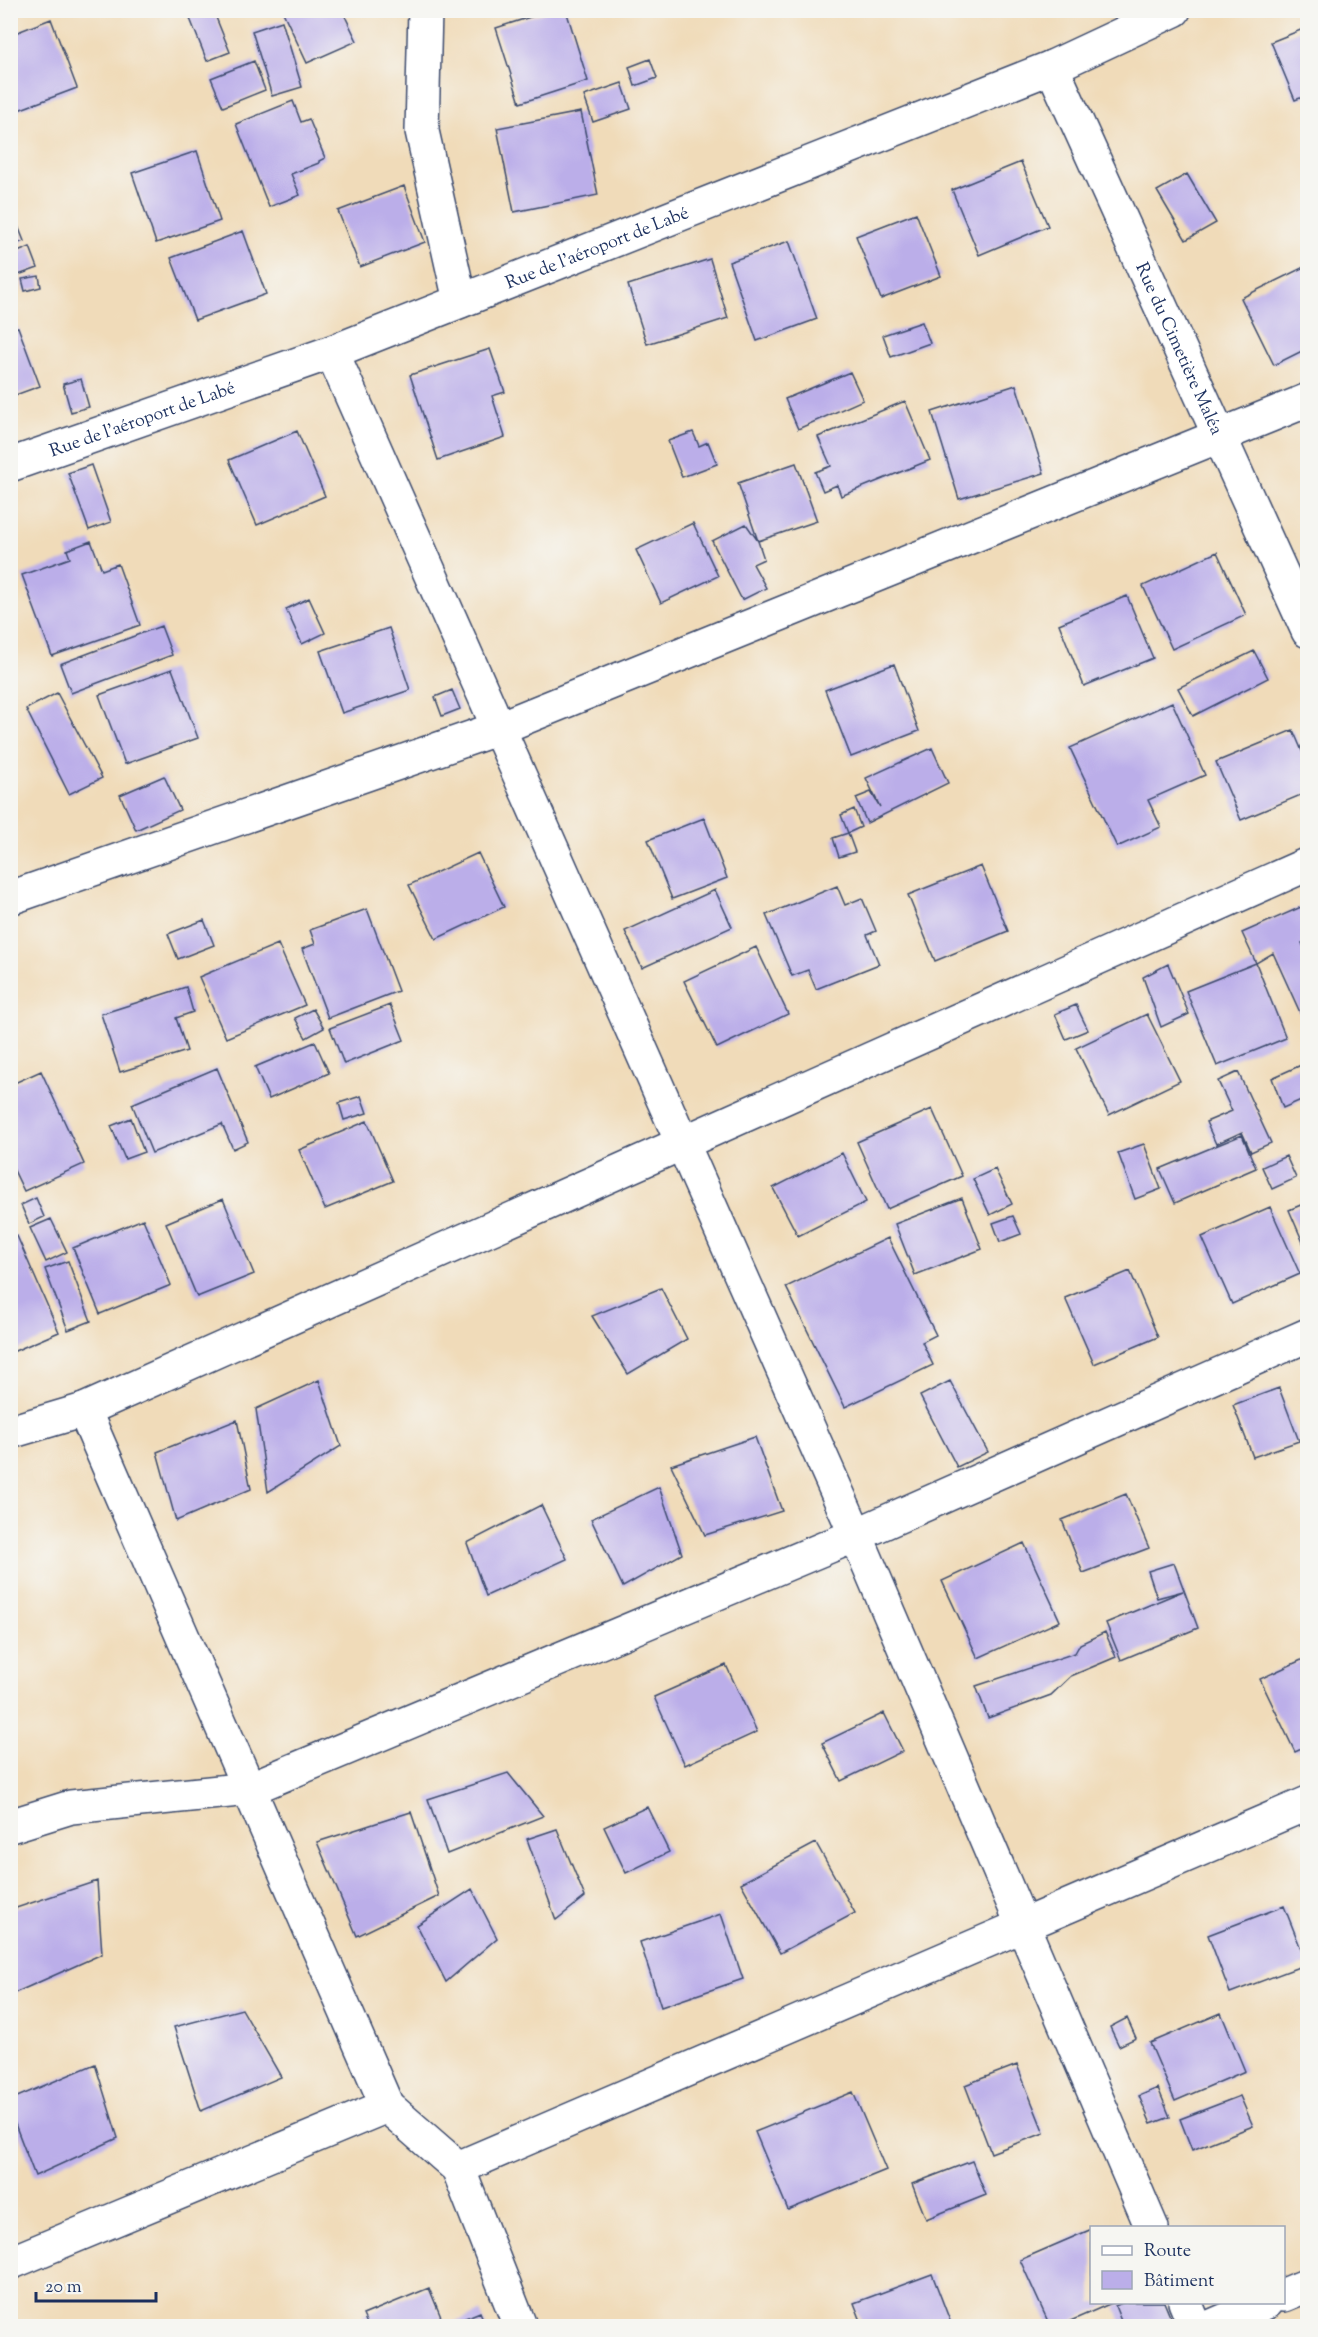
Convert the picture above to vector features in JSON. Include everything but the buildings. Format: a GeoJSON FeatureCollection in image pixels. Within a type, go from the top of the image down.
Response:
{"type":"FeatureCollection","features":[{"type":"Feature","properties":{"kind":"street"},"geometry":{"type":"LineString","coordinates":[[425,10],[422,131],[460,301]]}},
{"type":"Feature","properties":{"kind":"street","name":"Rue de l'aéroport de Labé"},"geometry":{"type":"LineString","coordinates":[[10,465],[332,352],[1052,67],[1174,10]]}},
{"type":"Feature","properties":{"kind":"street","name":"Rue du Cimetière Maléa"},"geometry":{"type":"LineString","coordinates":[[1052,67],[1308,631]]}},
{"type":"Feature","properties":{"kind":"street"},"geometry":{"type":"LineString","coordinates":[[332,352],[856,1534],[1151,2226]]}},
{"type":"Feature","properties":{"kind":"street"},"geometry":{"type":"LineString","coordinates":[[10,898],[499,728],[1308,399]]}},
{"type":"Feature","properties":{"kind":"street"},"geometry":{"type":"LineString","coordinates":[[10,1432],[84,1410],[1308,864]]}},
{"type":"Feature","properties":{"kind":"street"},"geometry":{"type":"LineString","coordinates":[[10,1826],[70,1808],[249,1789],[856,1534],[1308,1335]]}},
{"type":"Feature","properties":{"kind":"street"},"geometry":{"type":"LineString","coordinates":[[84,1410],[387,2106],[458,2168],[520,2326]]}},
{"type":"Feature","properties":{"kind":"street"},"geometry":{"type":"LineString","coordinates":[[458,2168],[1308,1803]]}},
{"type":"Feature","properties":{"kind":"street"},"geometry":{"type":"LineString","coordinates":[[10,2263],[387,2106]]}},
{"type":"Feature","properties":{"kind":"street"},"geometry":{"type":"LineString","coordinates":[[1285,2295],[1308,2285]]}},
{"type":"Feature","properties":{"kind":"street"},"geometry":{"type":"LineString","coordinates":[[1186,2304],[1195,2326]]}},
{"type":"Feature","properties":{"kind":"street"},"geometry":{"type":"LineString","coordinates":[[1212,2326],[1262,2304]]}}]}
